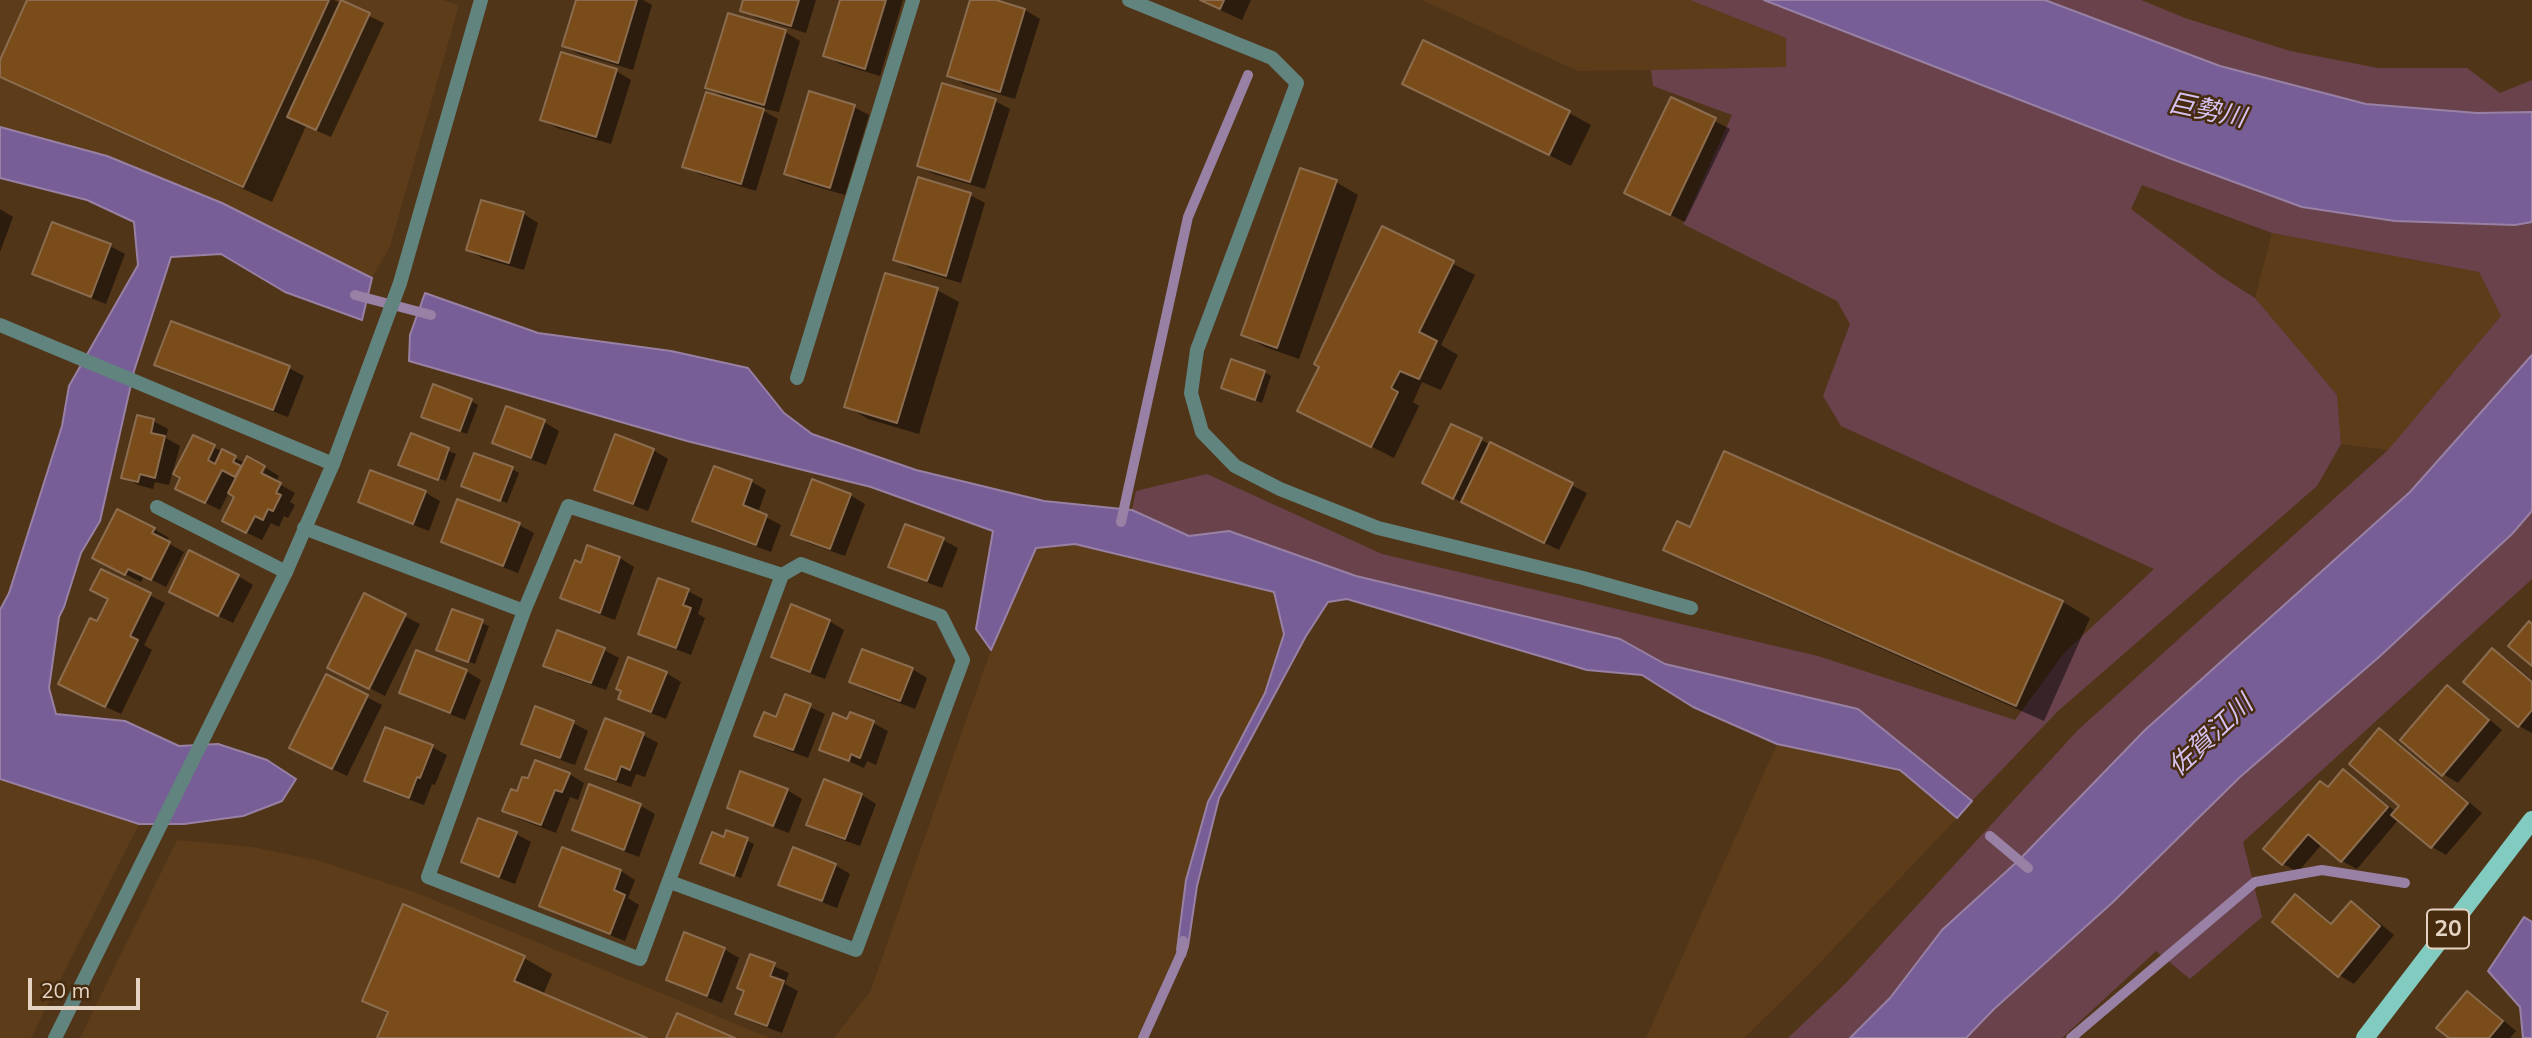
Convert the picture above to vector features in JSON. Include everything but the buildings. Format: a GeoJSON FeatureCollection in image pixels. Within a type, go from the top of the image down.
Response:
{"type":"FeatureCollection","features":[{"type":"Feature","properties":{"kind":"main road","name":"20"},"geometry":{"type":"LineString","coordinates":[[2365,1038],[2530,826]]}},
{"type":"Feature","properties":{"kind":"street"},"geometry":{"type":"LineString","coordinates":[[55,1038],[286,572],[333,464],[400,283],[481,0]]}},
{"type":"Feature","properties":{"kind":"street"},"geometry":{"type":"LineString","coordinates":[[797,378],[913,0]]}},
{"type":"Feature","properties":{"kind":"street"},"geometry":{"type":"LineString","coordinates":[[1129,0],[1272,58],[1297,83],[1196,350],[1191,393],[1202,432],[1235,466],[1280,489],[1378,528],[1583,578],[1691,608]]}},
{"type":"Feature","properties":{"kind":"street"},"geometry":{"type":"LineString","coordinates":[[0,325],[333,464]]}},
{"type":"Feature","properties":{"kind":"street"},"geometry":{"type":"LineString","coordinates":[[670,882],[856,950],[963,660],[942,616],[801,564],[782,575],[640,959],[428,877],[524,611],[568,506],[782,575]]}},
{"type":"Feature","properties":{"kind":"street"},"geometry":{"type":"LineString","coordinates":[[156,507],[286,572]]}},
{"type":"Feature","properties":{"kind":"street"},"geometry":{"type":"LineString","coordinates":[[304,528],[524,611]]}},
{"type":"Feature","properties":{"kind":"shaded area"},"geometry":{"type":"Polygon","coordinates":[[[0,0],[442,0],[459,5],[390,246],[372,278],[222,203],[107,156],[0,127],[0,0]]]}},
{"type":"Feature","properties":{"kind":"shaded area"},"geometry":{"type":"Polygon","coordinates":[[[1422,0],[1690,0],[1786,38],[1786,68],[1578,71],[1422,0]]]}},
{"type":"Feature","properties":{"kind":"shaded area"},"geometry":{"type":"Polygon","coordinates":[[[1690,0],[1764,0],[2302,207],[2395,221],[2515,225],[2532,222],[2532,388],[1942,930],[1890,998],[1850,1038],[1788,1038],[1845,984],[2078,730],[2388,450],[2501,316],[2479,272],[2272,233],[2142,185],[2131,209],[2219,275],[2255,298],[2337,395],[2341,444],[2317,486],[2058,711],[1972,801],[1858,709],[1665,664],[1620,639],[1356,576],[1229,531],[1189,536],[1132,510],[1136,491],[1207,474],[1382,554],[1818,656],[2015,720],[2064,653],[2154,569],[1841,426],[1823,396],[1850,324],[1837,301],[1683,224],[1732,115],[1653,86],[1651,70],[1786,67],[1786,38],[1690,0]]]}},
{"type":"Feature","properties":{"kind":"shaded area"},"geometry":{"type":"Polygon","coordinates":[[[2045,0],[2141,0],[2185,18],[2290,51],[2378,68],[2467,68],[2500,93],[2532,80],[2532,112],[2477,113],[2366,104],[2220,66],[2045,0]]]}},
{"type":"Feature","properties":{"kind":"shaded area"},"geometry":{"type":"Polygon","coordinates":[[[2272,233],[2479,272],[2501,316],[2388,450],[2341,444],[2337,395],[2255,298],[2272,233]]]}},
{"type":"Feature","properties":{"kind":"shaded area"},"geometry":{"type":"Polygon","coordinates":[[[2532,511],[2532,579],[2243,842],[2262,917],[2190,979],[2156,951],[2062,1038],[1966,1038],[1994,1009],[2113,902],[2240,777],[2379,657],[2512,535],[2532,511]]]}},
{"type":"Feature","properties":{"kind":"shaded area"},"geometry":{"type":"Polygon","coordinates":[[[1075,544],[1274,592],[1284,634],[1265,693],[1208,802],[1186,880],[1177,950],[1137,1038],[834,1038],[870,992],[991,650],[1035,548],[1075,544]]]}},
{"type":"Feature","properties":{"kind":"shaded area"},"geometry":{"type":"Polygon","coordinates":[[[1777,744],[1900,770],[1957,818],[1812,971],[1744,1038],[1646,1038],[1777,744]]]}},
{"type":"Feature","properties":{"kind":"shaded area"},"geometry":{"type":"Polygon","coordinates":[[[0,779],[139,824],[31,1038],[0,1038],[0,779]]]}},
{"type":"Feature","properties":{"kind":"shaded area"},"geometry":{"type":"Polygon","coordinates":[[[177,840],[252,847],[320,861],[417,893],[770,1038],[80,1038],[177,840]]]}},
{"type":"Feature","properties":{"kind":"water","name":"巨勢川"},"geometry":{"type":"Polygon","coordinates":[[[1764,0],[2045,0],[2220,66],[2366,104],[2477,113],[2532,112],[2532,222],[2515,225],[2395,221],[2302,207],[1764,0]]]}},
{"type":"Feature","properties":{"kind":"water"},"geometry":{"type":"Polygon","coordinates":[[[0,127],[107,156],[222,203],[372,278],[362,320],[285,292],[221,254],[171,257],[134,371],[100,521],[81,553],[59,617],[49,688],[56,714],[125,721],[179,746],[218,744],[267,760],[296,779],[282,801],[243,816],[184,824],[139,824],[0,779],[0,610],[9,593],[62,426],[69,386],[138,265],[134,222],[87,200],[0,178],[0,127]]]}},
{"type":"Feature","properties":{"kind":"water"},"geometry":{"type":"Polygon","coordinates":[[[425,293],[538,333],[671,351],[748,368],[784,413],[812,434],[916,470],[1044,501],[1132,510],[1189,536],[1229,531],[1356,576],[1620,639],[1665,664],[1858,709],[1972,801],[1957,818],[1900,770],[1777,744],[1693,707],[1642,675],[1587,670],[1347,599],[1328,602],[1306,636],[1219,798],[1197,886],[1185,956],[1177,950],[1186,880],[1208,802],[1265,693],[1284,634],[1274,592],[1075,544],[1036,548],[991,650],[976,629],[993,531],[871,487],[687,441],[409,361],[410,335],[425,293]]]}},
{"type":"Feature","properties":{"kind":"water","name":"佐賀江川"},"geometry":{"type":"Polygon","coordinates":[[[2532,355],[2532,511],[2512,534],[2379,657],[2240,777],[2113,902],[1994,1009],[1966,1038],[1850,1038],[1890,998],[1942,930],[2019,860],[2145,730],[2410,492],[2532,355]]]}},
{"type":"Feature","properties":{"kind":"water"},"geometry":{"type":"Polygon","coordinates":[[[2524,917],[2532,922],[2532,1038],[2523,1038],[2520,1007],[2488,971],[2524,917]]]}},
{"type":"Feature","properties":{"kind":"waterway"},"geometry":{"type":"LineString","coordinates":[[1121,522],[1188,217],[1248,75]]}},
{"type":"Feature","properties":{"kind":"waterway"},"geometry":{"type":"LineString","coordinates":[[355,295],[431,315]]}},
{"type":"Feature","properties":{"kind":"waterway"},"geometry":{"type":"LineString","coordinates":[[1990,836],[2028,868]]}},
{"type":"Feature","properties":{"kind":"waterway"},"geometry":{"type":"LineString","coordinates":[[2071,1038],[2255,882],[2322,870],[2405,883]]}},
{"type":"Feature","properties":{"kind":"waterway"},"geometry":{"type":"LineString","coordinates":[[1143,1038],[1181,954],[1183,941]]}}]}
